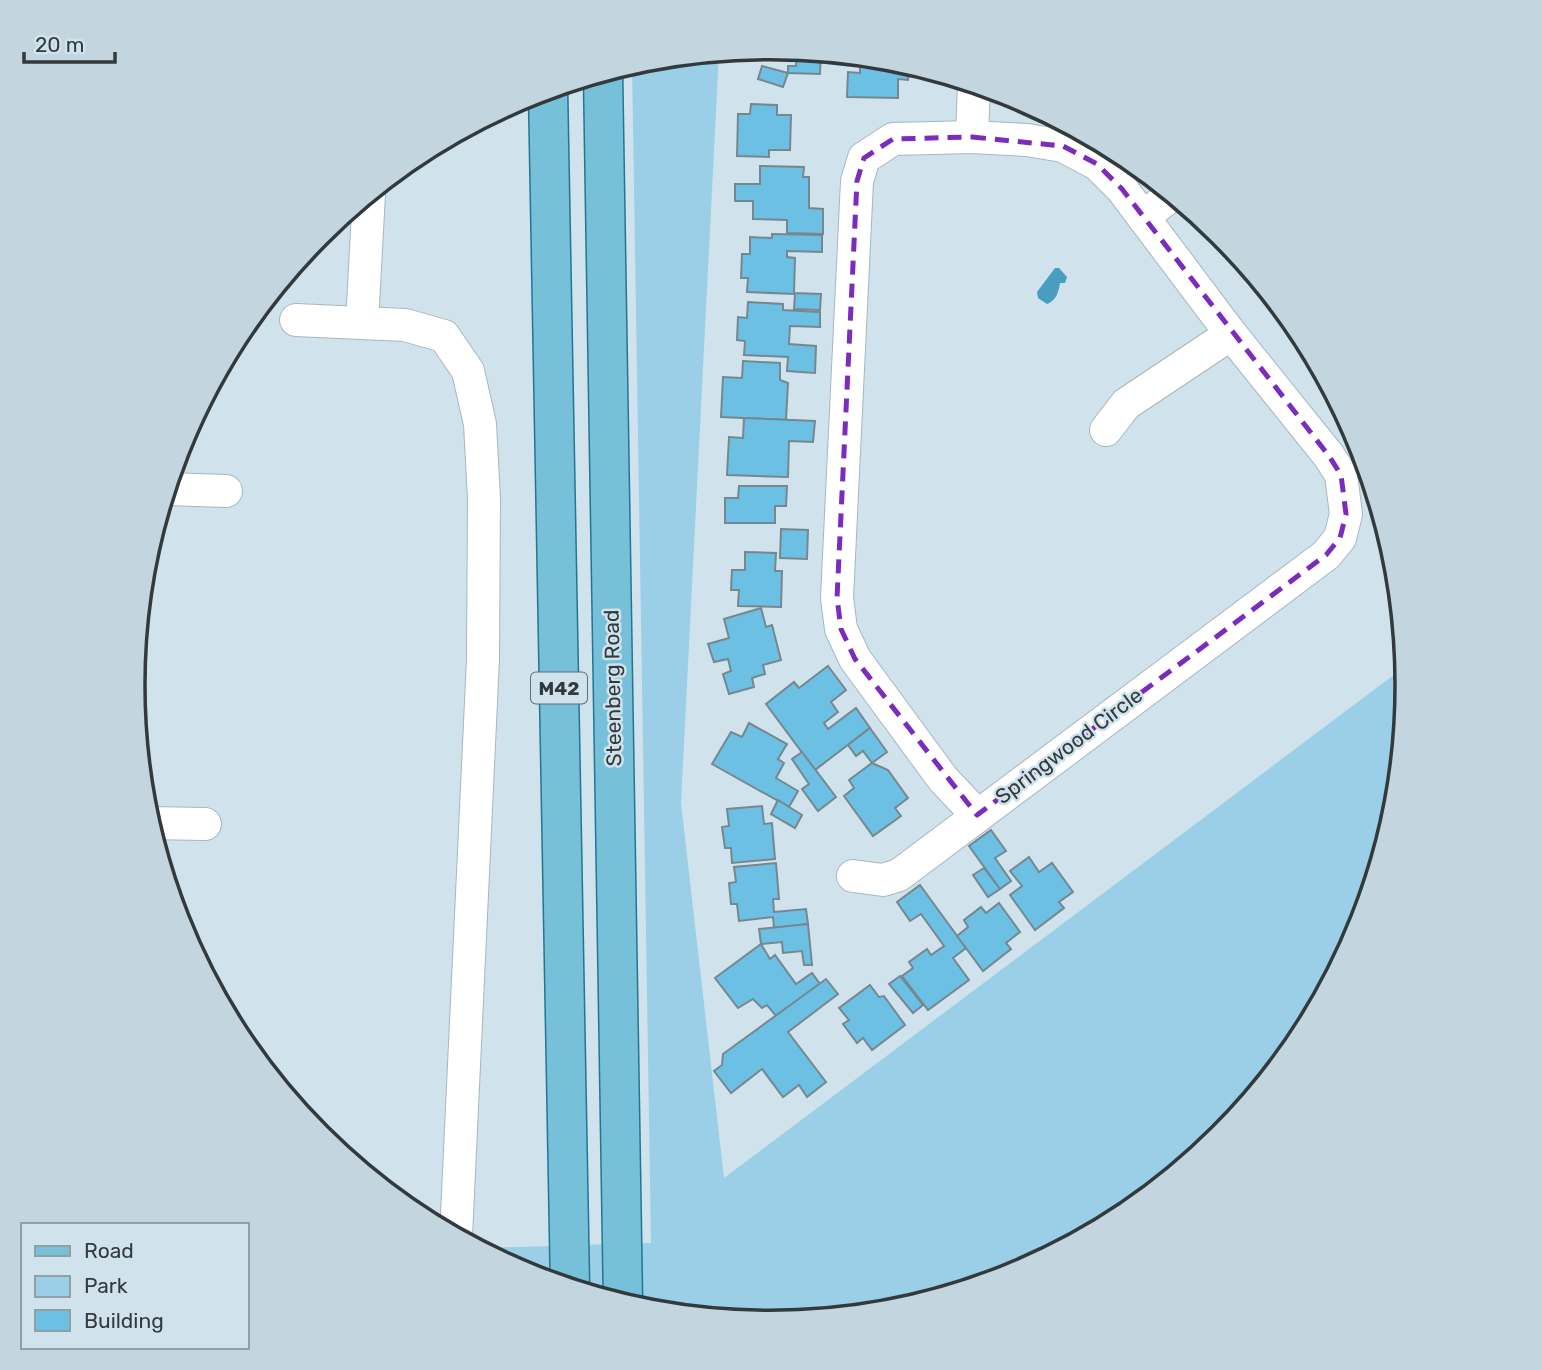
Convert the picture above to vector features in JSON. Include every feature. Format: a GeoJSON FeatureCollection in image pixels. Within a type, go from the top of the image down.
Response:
{"type":"FeatureCollection","features":[{"type":"Feature","properties":{"kind":"main road","name":"Steenberg Road"},"geometry":{"type":"LineString","coordinates":[[603,83],[623,1292]]}},
{"type":"Feature","properties":{"kind":"main road","name":"M42"},"geometry":{"type":"LineString","coordinates":[[548,101],[570,1277]]}},
{"type":"Feature","properties":{"kind":"street"},"geometry":{"type":"LineString","coordinates":[[972,137],[974,94]]}},
{"type":"Feature","properties":{"kind":"street","name":"Springwood Circle"},"geometry":{"type":"LineString","coordinates":[[972,137],[1027,140],[1063,146],[1097,164],[1122,189],[1143,217],[1230,334],[1329,456],[1341,475],[1346,514],[1340,538],[1326,555],[976,815],[943,779],[855,659],[841,629],[837,597],[857,181],[864,158],[893,139],[972,137]]}},
{"type":"Feature","properties":{"kind":"street"},"geometry":{"type":"LineString","coordinates":[[1143,217],[1165,200]]}},
{"type":"Feature","properties":{"kind":"street"},"geometry":{"type":"LineString","coordinates":[[362,323],[368,207]]}},
{"type":"Feature","properties":{"kind":"street"},"geometry":{"type":"LineString","coordinates":[[296,320],[405,325],[444,336],[468,371],[480,424],[484,499],[483,659],[456,1226]]}},
{"type":"Feature","properties":{"kind":"street"},"geometry":{"type":"LineString","coordinates":[[1106,430],[1126,404],[1230,334]]}},
{"type":"Feature","properties":{"kind":"street"},"geometry":{"type":"LineString","coordinates":[[177,489],[226,491]]}},
{"type":"Feature","properties":{"kind":"street"},"geometry":{"type":"LineString","coordinates":[[853,876],[883,880],[899,875],[976,815]]}},
{"type":"Feature","properties":{"kind":"street"},"geometry":{"type":"LineString","coordinates":[[162,823],[205,824]]}},
{"type":"Feature","properties":{"kind":"highlighted area"},"geometry":{"type":"Polygon","coordinates":[[[972,137],[1063,146],[1097,164],[1122,189],[1329,456],[1341,475],[1346,514],[1340,538],[1326,555],[977,815],[855,659],[841,629],[837,598],[857,181],[864,158],[893,139],[972,137]]]}},
{"type":"Feature","properties":{"kind":"green space"},"geometry":{"type":"Polygon","coordinates":[[[718,62],[681,803],[724,1178],[1396,673],[1395,726],[1391,767],[1375,847],[1349,924],[1313,998],[1267,1066],[1213,1127],[1152,1181],[1119,1205],[1048,1246],[972,1277],[893,1298],[812,1309],[730,1309],[649,1298],[570,1277],[497,1247],[651,1243],[632,76],[718,62]]]}},
{"type":"Feature","properties":{"kind":"shaded area"},"geometry":{"type":"Polygon","coordinates":[[[1055,268],[1059,268],[1067,277],[1065,283],[1060,283],[1055,298],[1047,304],[1038,298],[1037,292],[1055,268]]]}},
{"type":"Feature","properties":{"kind":"building"},"geometry":{"type":"Polygon","coordinates":[[[796,61],[821,62],[820,74],[788,73],[788,66],[796,66],[796,61]]]}},
{"type":"Feature","properties":{"kind":"building"},"geometry":{"type":"Polygon","coordinates":[[[762,66],[788,73],[783,87],[758,79],[762,66]]]}},
{"type":"Feature","properties":{"kind":"building"},"geometry":{"type":"Polygon","coordinates":[[[860,66],[908,75],[908,80],[898,79],[898,98],[847,97],[848,72],[860,73],[860,66]]]}},
{"type":"Feature","properties":{"kind":"building"},"geometry":{"type":"Polygon","coordinates":[[[751,104],[777,105],[777,115],[791,115],[790,150],[769,150],[769,157],[737,156],[738,114],[750,114],[751,104]]]}},
{"type":"Feature","properties":{"kind":"building"},"geometry":{"type":"Polygon","coordinates":[[[760,166],[804,167],[803,177],[809,177],[809,208],[823,209],[823,234],[787,233],[787,220],[753,219],[753,201],[735,201],[735,184],[760,184],[760,166]]]}},
{"type":"Feature","properties":{"kind":"building"},"geometry":{"type":"Polygon","coordinates":[[[772,234],[822,235],[822,252],[787,251],[787,257],[795,258],[794,293],[821,294],[820,310],[794,309],[795,294],[747,292],[748,278],[741,278],[742,254],[750,254],[750,237],[772,238],[772,234]]]}},
{"type":"Feature","properties":{"kind":"building"},"geometry":{"type":"Polygon","coordinates":[[[748,302],[783,304],[783,310],[820,312],[820,327],[790,326],[789,344],[816,346],[815,373],[787,371],[788,357],[744,355],[745,341],[737,340],[738,317],[747,318],[748,302]]]}},
{"type":"Feature","properties":{"kind":"building"},"geometry":{"type":"Polygon","coordinates":[[[743,361],[780,363],[780,380],[788,383],[786,420],[721,417],[723,377],[742,378],[743,361]]]}},
{"type":"Feature","properties":{"kind":"building"},"geometry":{"type":"Polygon","coordinates":[[[744,418],[815,421],[813,442],[789,441],[788,477],[727,475],[729,437],[743,438],[744,418]]]}},
{"type":"Feature","properties":{"kind":"building"},"geometry":{"type":"Polygon","coordinates":[[[739,486],[787,486],[786,506],[775,506],[775,523],[725,523],[725,498],[738,498],[739,486]]]}},
{"type":"Feature","properties":{"kind":"building"},"geometry":{"type":"Polygon","coordinates":[[[781,529],[808,530],[807,559],[780,558],[781,529]]]}},
{"type":"Feature","properties":{"kind":"building"},"geometry":{"type":"Polygon","coordinates":[[[745,552],[776,553],[775,571],[782,571],[781,607],[738,606],[739,590],[731,590],[732,570],[745,570],[745,552]]]}},
{"type":"Feature","properties":{"kind":"building"},"geometry":{"type":"Polygon","coordinates":[[[761,608],[766,627],[772,625],[781,660],[763,665],[765,674],[752,678],[754,687],[729,694],[723,674],[731,671],[728,659],[714,662],[708,644],[729,638],[724,619],[761,608]]]}},
{"type":"Feature","properties":{"kind":"building"},"geometry":{"type":"Polygon","coordinates":[[[828,666],[846,690],[831,702],[838,712],[824,723],[828,729],[856,708],[870,728],[815,770],[766,704],[794,682],[799,688],[828,666]]]}},
{"type":"Feature","properties":{"kind":"building"},"geometry":{"type":"Polygon","coordinates":[[[749,723],[787,744],[778,759],[784,763],[776,778],[798,791],[789,807],[712,764],[731,732],[742,737],[749,723]]]}},
{"type":"Feature","properties":{"kind":"building"},"geometry":{"type":"Polygon","coordinates":[[[870,728],[887,752],[872,763],[863,751],[856,756],[848,745],[870,728]]]}},
{"type":"Feature","properties":{"kind":"building"},"geometry":{"type":"Polygon","coordinates":[[[802,752],[836,797],[818,811],[802,789],[809,784],[792,759],[802,752]]]}},
{"type":"Feature","properties":{"kind":"building"},"geometry":{"type":"Polygon","coordinates":[[[872,763],[888,770],[908,798],[895,808],[901,816],[873,836],[844,796],[854,788],[849,780],[872,763]]]}},
{"type":"Feature","properties":{"kind":"building"},"geometry":{"type":"Polygon","coordinates":[[[778,800],[802,815],[795,828],[771,814],[778,800]]]}},
{"type":"Feature","properties":{"kind":"building"},"geometry":{"type":"Polygon","coordinates":[[[762,806],[764,824],[772,823],[775,859],[732,863],[731,848],[725,848],[722,827],[729,826],[727,809],[762,806]]]}},
{"type":"Feature","properties":{"kind":"building"},"geometry":{"type":"Polygon","coordinates":[[[991,830],[1006,851],[995,858],[1011,881],[1000,889],[969,846],[991,830]]]}},
{"type":"Feature","properties":{"kind":"building"},"geometry":{"type":"Polygon","coordinates":[[[1029,857],[1039,872],[1052,863],[1073,892],[1059,902],[1064,908],[1035,930],[1010,895],[1022,886],[1010,871],[1029,857]]]}},
{"type":"Feature","properties":{"kind":"building"},"geometry":{"type":"Polygon","coordinates":[[[776,863],[779,899],[773,899],[774,912],[806,909],[808,924],[774,928],[773,917],[739,921],[737,904],[731,904],[729,883],[736,882],[734,867],[776,863]]]}},
{"type":"Feature","properties":{"kind":"building"},"geometry":{"type":"Polygon","coordinates":[[[984,868],[1000,889],[988,897],[973,875],[984,868]]]}},
{"type":"Feature","properties":{"kind":"building"},"geometry":{"type":"Polygon","coordinates":[[[920,885],[966,948],[953,958],[969,980],[928,1010],[902,976],[913,968],[909,962],[927,949],[931,955],[944,946],[921,914],[910,921],[897,902],[920,885]]]}},
{"type":"Feature","properties":{"kind":"building"},"geometry":{"type":"Polygon","coordinates":[[[999,903],[1020,932],[1006,943],[1011,949],[983,971],[957,936],[968,927],[964,920],[981,907],[986,913],[999,903]]]}},
{"type":"Feature","properties":{"kind":"building"},"geometry":{"type":"Polygon","coordinates":[[[808,924],[812,965],[804,965],[802,951],[783,953],[782,942],[761,944],[759,929],[808,924]]]}},
{"type":"Feature","properties":{"kind":"building"},"geometry":{"type":"Polygon","coordinates":[[[761,944],[770,959],[775,955],[796,984],[812,973],[820,984],[776,1016],[767,1005],[762,1008],[753,999],[738,1008],[715,978],[761,944]]]}},
{"type":"Feature","properties":{"kind":"building"},"geometry":{"type":"Polygon","coordinates":[[[900,976],[923,1005],[913,1013],[889,984],[900,976]]]}},
{"type":"Feature","properties":{"kind":"building"},"geometry":{"type":"Polygon","coordinates":[[[826,979],[838,994],[788,1032],[826,1082],[807,1097],[799,1085],[783,1097],[762,1069],[731,1093],[714,1071],[722,1065],[723,1054],[826,979]]]}},
{"type":"Feature","properties":{"kind":"building"},"geometry":{"type":"Polygon","coordinates":[[[870,985],[879,997],[884,996],[905,1025],[872,1050],[863,1038],[857,1043],[843,1024],[849,1020],[839,1008],[870,985]]]}}]}
